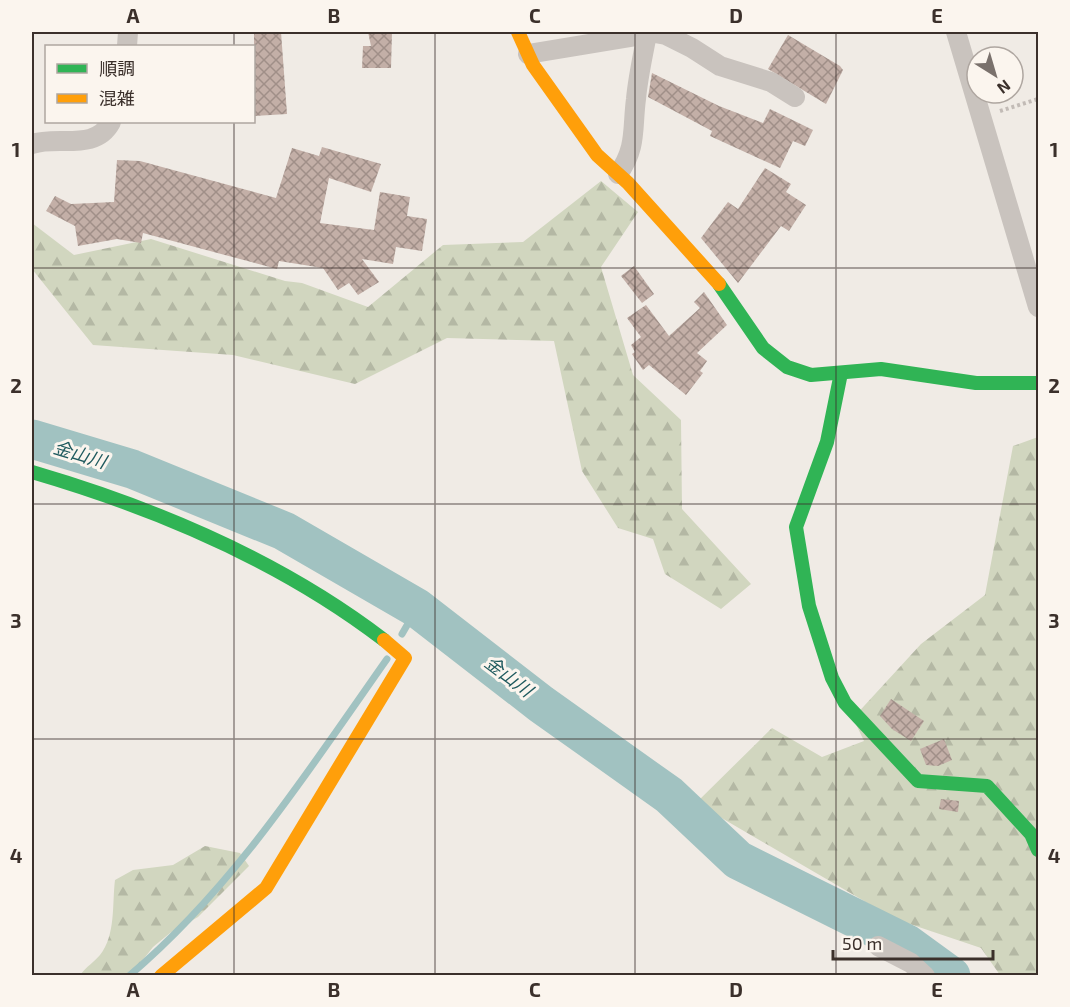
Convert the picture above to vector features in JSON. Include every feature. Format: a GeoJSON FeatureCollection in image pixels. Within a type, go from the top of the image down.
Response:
{"type":"FeatureCollection","features":[{"type":"Feature","properties":{"kind":"street"},"geometry":{"type":"LineString","coordinates":[[518,32],[533,65],[597,155],[618,174],[713,276],[763,348],[788,367],[811,375],[881,369],[976,383],[1038,383]]}},
{"type":"Feature","properties":{"kind":"street"},"geometry":{"type":"LineString","coordinates":[[956,32],[1038,307]]}},
{"type":"Feature","properties":{"kind":"street"},"geometry":{"type":"LineString","coordinates":[[528,54],[647,34],[666,35],[720,66],[771,82],[795,97]]}},
{"type":"Feature","properties":{"kind":"street"},"geometry":{"type":"LineString","coordinates":[[618,174],[630,158],[634,133],[635,99],[647,34]]}},
{"type":"Feature","properties":{"kind":"street"},"geometry":{"type":"LineString","coordinates":[[32,144],[91,140],[108,128],[110,123]]}},
{"type":"Feature","properties":{"kind":"street"},"geometry":{"type":"LineString","coordinates":[[841,374],[826,442],[796,527],[809,606],[832,678],[845,703],[918,781],[987,786],[1030,834],[1038,850]]}},
{"type":"Feature","properties":{"kind":"street"},"geometry":{"type":"LineString","coordinates":[[32,472],[171,520],[277,571],[349,616],[395,648],[405,658],[266,888],[161,975]]}},
{"type":"Feature","properties":{"kind":"street"},"geometry":{"type":"LineString","coordinates":[[878,946],[911,963],[925,975]]}},
{"type":"Feature","properties":{"kind":"path"},"geometry":{"type":"LineString","coordinates":[[982,117],[1038,99]]}},
{"type":"Feature","properties":{"kind":"green space"},"geometry":{"type":"Polygon","coordinates":[[[601,181],[638,212],[601,267],[633,375],[681,420],[682,509],[751,584],[721,609],[665,574],[653,539],[618,528],[582,471],[554,341],[447,338],[355,384],[233,355],[93,345],[32,269],[32,223],[74,255],[151,239],[285,281],[302,283],[368,307],[443,245],[523,242],[601,181]]]}},
{"type":"Feature","properties":{"kind":"green space"},"geometry":{"type":"Polygon","coordinates":[[[1038,437],[1038,975],[1000,975],[981,948],[895,919],[696,803],[772,728],[822,757],[864,741],[853,718],[921,644],[985,595],[1013,446],[1038,437]]]}},
{"type":"Feature","properties":{"kind":"green space"},"geometry":{"type":"Polygon","coordinates":[[[205,846],[240,853],[249,866],[198,917],[170,933],[153,947],[131,975],[80,975],[100,955],[109,938],[115,880],[133,870],[173,865],[205,846]]]}},
{"type":"Feature","properties":{"kind":"building"},"geometry":{"type":"Polygon","coordinates":[[[254,32],[281,32],[287,114],[255,116],[254,32]]]}},
{"type":"Feature","properties":{"kind":"building"},"geometry":{"type":"Polygon","coordinates":[[[368,32],[392,32],[391,68],[362,68],[363,46],[371,46],[368,32]]]}},
{"type":"Feature","properties":{"kind":"building"},"geometry":{"type":"Polygon","coordinates":[[[788,35],[843,70],[826,104],[768,69],[788,35]]]}},
{"type":"Feature","properties":{"kind":"building"},"geometry":{"type":"Polygon","coordinates":[[[652,73],[719,106],[763,123],[770,109],[813,130],[805,146],[793,141],[780,168],[710,136],[712,131],[648,97],[652,73]]]}},
{"type":"Feature","properties":{"kind":"building"},"geometry":{"type":"Polygon","coordinates":[[[322,147],[381,164],[371,192],[329,178],[320,223],[374,230],[380,192],[410,197],[407,216],[427,219],[422,251],[396,247],[393,264],[362,259],[379,282],[358,295],[349,283],[338,290],[323,268],[279,261],[277,269],[143,233],[141,243],[117,239],[78,246],[75,226],[46,211],[55,196],[71,204],[114,202],[117,160],[140,161],[276,198],[292,148],[319,156],[322,147]]]}},
{"type":"Feature","properties":{"kind":"building"},"geometry":{"type":"Polygon","coordinates":[[[765,168],[791,184],[786,192],[806,205],[789,231],[781,226],[738,283],[701,238],[728,202],[738,209],[765,168]]]}},
{"type":"Feature","properties":{"kind":"building"},"geometry":{"type":"Polygon","coordinates":[[[634,266],[654,294],[642,303],[621,276],[634,266]]]}},
{"type":"Feature","properties":{"kind":"building"},"geometry":{"type":"Polygon","coordinates":[[[704,292],[727,325],[697,353],[707,361],[700,371],[703,373],[686,395],[649,365],[643,370],[632,354],[635,352],[631,345],[641,337],[627,318],[646,305],[669,336],[700,308],[694,302],[704,292]]]}},
{"type":"Feature","properties":{"kind":"building"},"geometry":{"type":"Polygon","coordinates":[[[891,699],[924,721],[911,741],[892,729],[880,716],[891,699]]]}},
{"type":"Feature","properties":{"kind":"building"},"geometry":{"type":"Polygon","coordinates":[[[944,739],[952,760],[938,766],[926,765],[920,749],[944,739]]]}},
{"type":"Feature","properties":{"kind":"building"},"geometry":{"type":"Polygon","coordinates":[[[941,799],[959,801],[958,812],[939,809],[941,799]]]}},
{"type":"Feature","properties":{"kind":"waterway","name":"金山川"},"geometry":{"type":"LineString","coordinates":[[32,439],[132,469],[284,531],[417,608],[541,704],[669,795],[738,860],[907,944],[951,976]]}},
{"type":"Feature","properties":{"kind":"waterway"},"geometry":{"type":"LineString","coordinates":[[402,634],[417,608]]}},
{"type":"Feature","properties":{"kind":"waterway"},"geometry":{"type":"LineString","coordinates":[[129,976],[167,941],[236,866],[298,785],[387,659]]}},
{"type":"Feature","properties":{"kind":"traffic: fast"},"geometry":{"type":"LineString","coordinates":[[719,284],[763,348],[787,367],[811,375],[881,369],[976,383],[1038,383]]}},
{"type":"Feature","properties":{"kind":"traffic: fast"},"geometry":{"type":"LineString","coordinates":[[841,373],[827,442],[796,527],[809,606],[832,678],[845,703],[918,781],[987,786],[1031,834],[1038,850]]}},
{"type":"Feature","properties":{"kind":"traffic: fast"},"geometry":{"type":"LineString","coordinates":[[32,472],[124,502],[216,540],[303,585],[384,640]]}},
{"type":"Feature","properties":{"kind":"traffic: slow"},"geometry":{"type":"LineString","coordinates":[[518,32],[533,65],[597,155],[628,183],[719,284]]}},
{"type":"Feature","properties":{"kind":"traffic: slow"},"geometry":{"type":"LineString","coordinates":[[161,976],[266,888],[405,658],[384,640]]}}]}
